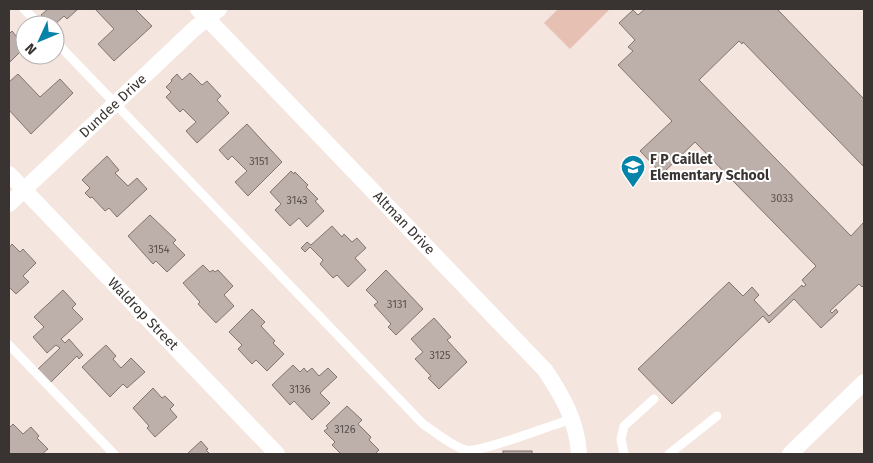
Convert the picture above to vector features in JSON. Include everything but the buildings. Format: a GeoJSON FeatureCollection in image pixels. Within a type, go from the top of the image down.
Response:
{"type":"FeatureCollection","features":[{"type":"Feature","properties":{"kind":"street","name":"Dundee Drive"},"geometry":{"type":"LineString","coordinates":[[9,204],[194,29],[208,12]]}},
{"type":"Feature","properties":{"kind":"street","name":"Altman Drive"},"geometry":{"type":"LineString","coordinates":[[208,12],[545,370],[564,399],[578,439],[579,454]]}},
{"type":"Feature","properties":{"kind":"street","name":"Waldrop Street"},"geometry":{"type":"LineString","coordinates":[[9,174],[277,454]]}},
{"type":"Feature","properties":{"kind":"street"},"geometry":{"type":"LineString","coordinates":[[790,454],[864,382]]}},
{"type":"Feature","properties":{"kind":"lane"},"geometry":{"type":"LineString","coordinates":[[65,52],[423,424],[443,438],[467,450],[487,447],[572,419]]}},
{"type":"Feature","properties":{"kind":"lane"},"geometry":{"type":"LineString","coordinates":[[9,345],[114,454]]}},
{"type":"Feature","properties":{"kind":"lane"},"geometry":{"type":"LineString","coordinates":[[624,454],[621,439],[624,426],[654,399]]}},
{"type":"Feature","properties":{"kind":"lane"},"geometry":{"type":"LineString","coordinates":[[669,454],[718,416]]}},
{"type":"Feature","properties":{"kind":"shaded area"},"geometry":{"type":"Polygon","coordinates":[[[558,9],[610,9],[570,49],[544,23],[558,9]]]}},
{"type":"Feature","properties":{"kind":"place","name":"F P Caillet Elementary School"},"geometry":{"type":"Point","coordinates":[633,188]}}]}
